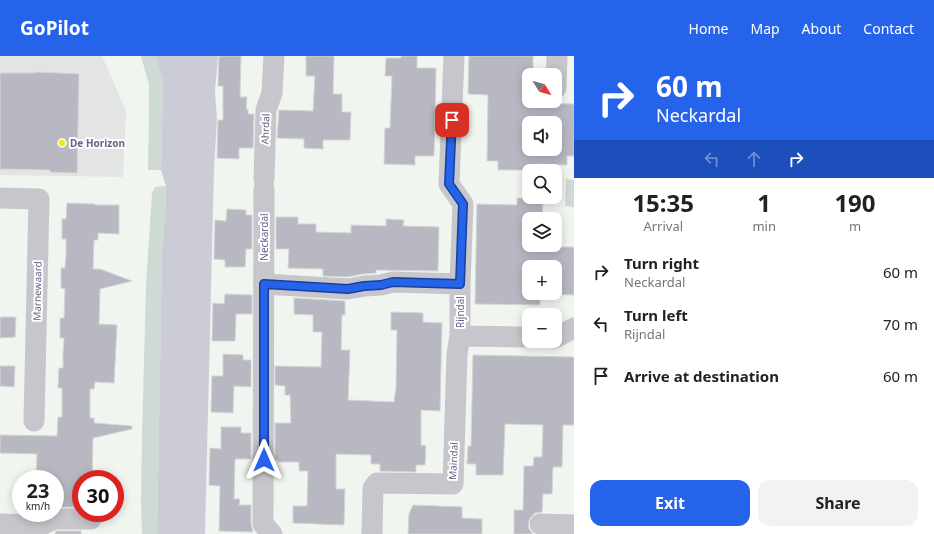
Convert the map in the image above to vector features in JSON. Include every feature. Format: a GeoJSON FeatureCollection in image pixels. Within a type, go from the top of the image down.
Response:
{"type":"FeatureCollection","features":[{"type":"Feature","properties":{"kind":"street","name":"Ahrdal"},"geometry":{"type":"LineString","coordinates":[[264,184],[266,110],[272,93],[274,56]]}},
{"type":"Feature","properties":{"kind":"street","name":"Rijndal"},"geometry":{"type":"LineString","coordinates":[[454,56],[449,184],[463,204],[460,336],[522,337]]}},
{"type":"Feature","properties":{"kind":"street"},"geometry":{"type":"LineString","coordinates":[[557,56],[557,68]]}},
{"type":"Feature","properties":{"kind":"street","name":"Neckardal"},"geometry":{"type":"LineString","coordinates":[[264,184],[264,524],[272,534]]}},
{"type":"Feature","properties":{"kind":"street","name":"Marnewaard"},"geometry":{"type":"LineString","coordinates":[[0,198],[39,199],[34,421]]}},
{"type":"Feature","properties":{"kind":"street"},"geometry":{"type":"LineString","coordinates":[[264,284],[348,289],[393,282],[460,284]]}},
{"type":"Feature","properties":{"kind":"street"},"geometry":{"type":"LineString","coordinates":[[562,334],[574,328]]}},
{"type":"Feature","properties":{"kind":"street","name":"Maindal"},"geometry":{"type":"LineString","coordinates":[[372,534],[373,488],[376,483],[453,484],[457,354],[460,336]]}},
{"type":"Feature","properties":{"kind":"street"},"geometry":{"type":"LineString","coordinates":[[0,524],[42,525],[54,519],[72,519]]}},
{"type":"Feature","properties":{"kind":"street"},"geometry":{"type":"LineString","coordinates":[[540,524],[574,525]]}},
{"type":"Feature","properties":{"kind":"shaded area","name":"De Horizon"},"geometry":{"type":"Polygon","coordinates":[[[0,56],[102,56],[126,111],[123,177],[0,175],[0,56]]]}},
{"type":"Feature","properties":{"kind":"shaded area"},"geometry":{"type":"Polygon","coordinates":[[[141,56],[155,56],[163,80],[161,170],[148,170],[149,85],[141,56]]]}},
{"type":"Feature","properties":{"kind":"shaded area"},"geometry":{"type":"Polygon","coordinates":[[[155,56],[218,56],[215,91],[217,119],[214,169],[205,534],[157,534],[162,249],[166,186],[161,170],[163,80],[155,56]]]}},
{"type":"Feature","properties":{"kind":"shaded area"},"geometry":{"type":"Polygon","coordinates":[[[566,179],[574,180],[574,207],[565,206],[566,179]]]}},
{"type":"Feature","properties":{"kind":"shaded area"},"geometry":{"type":"Polygon","coordinates":[[[166,186],[162,249],[157,534],[142,534],[142,437],[146,285],[152,193],[155,187],[166,186]]]}},
{"type":"Feature","properties":{"kind":"building"},"geometry":{"type":"Polygon","coordinates":[[[219,56],[241,56],[240,97],[247,97],[246,109],[248,109],[248,114],[254,114],[253,148],[239,148],[239,159],[217,158],[218,120],[223,120],[223,86],[218,86],[219,56]]]}},
{"type":"Feature","properties":{"kind":"building"},"geometry":{"type":"Polygon","coordinates":[[[306,56],[334,56],[333,94],[342,94],[342,112],[351,112],[350,140],[323,140],[323,149],[304,148],[304,139],[277,138],[279,110],[313,111],[315,76],[306,76],[306,56]]]}},
{"type":"Feature","properties":{"kind":"building"},"geometry":{"type":"Polygon","coordinates":[[[401,56],[417,56],[417,68],[436,68],[434,156],[415,156],[415,165],[384,164],[385,128],[390,128],[392,76],[385,76],[386,58],[401,58],[401,56]]]}},
{"type":"Feature","properties":{"kind":"building"},"geometry":{"type":"Polygon","coordinates":[[[469,56],[533,56],[533,68],[522,68],[522,108],[562,108],[562,104],[574,104],[574,156],[567,156],[567,165],[522,164],[522,170],[498,170],[498,161],[487,161],[488,95],[468,94],[469,56]]]}},
{"type":"Feature","properties":{"kind":"building"},"geometry":{"type":"Polygon","coordinates":[[[36,72],[79,74],[77,173],[50,172],[50,170],[0,169],[0,73],[36,72]]]}},
{"type":"Feature","properties":{"kind":"building"},"geometry":{"type":"Polygon","coordinates":[[[517,198],[522,198],[522,204],[543,204],[542,212],[522,212],[522,252],[562,252],[562,247],[574,247],[574,295],[562,295],[562,260],[522,260],[522,300],[540,300],[540,305],[475,304],[477,204],[517,205],[517,198]]]}},
{"type":"Feature","properties":{"kind":"building"},"geometry":{"type":"Polygon","coordinates":[[[67,203],[119,205],[119,234],[98,233],[98,240],[94,240],[93,269],[100,269],[132,281],[100,289],[99,324],[117,325],[114,383],[95,382],[94,389],[90,389],[90,418],[94,418],[94,423],[132,426],[132,429],[93,438],[92,470],[72,470],[72,507],[64,507],[64,470],[36,470],[37,454],[0,453],[0,435],[57,436],[58,417],[62,417],[62,388],[58,388],[59,368],[63,368],[64,338],[60,338],[60,318],[64,318],[65,289],[61,288],[61,268],[65,268],[66,254],[66,239],[62,239],[62,219],[66,219],[67,203]]]}},
{"type":"Feature","properties":{"kind":"building"},"geometry":{"type":"Polygon","coordinates":[[[227,209],[246,210],[246,215],[252,215],[252,249],[246,249],[245,267],[225,267],[225,260],[214,259],[215,220],[226,221],[227,209]]]}},
{"type":"Feature","properties":{"kind":"building"},"geometry":{"type":"Polygon","coordinates":[[[276,217],[298,217],[298,224],[316,224],[316,232],[351,233],[351,225],[386,226],[386,219],[404,220],[403,226],[439,227],[438,271],[376,270],[376,273],[347,277],[323,276],[323,269],[288,268],[289,249],[276,249],[276,217]]]}},
{"type":"Feature","properties":{"kind":"building"},"geometry":{"type":"Polygon","coordinates":[[[225,294],[252,295],[252,314],[236,314],[235,341],[212,341],[213,303],[224,304],[225,294]]]}},
{"type":"Feature","properties":{"kind":"building"},"geometry":{"type":"Polygon","coordinates":[[[294,298],[345,301],[345,315],[342,315],[341,350],[350,350],[348,400],[394,402],[396,388],[397,330],[391,330],[391,312],[423,313],[423,322],[442,323],[440,411],[421,410],[421,445],[426,446],[425,465],[416,465],[416,472],[380,471],[380,464],[371,464],[371,455],[336,454],[336,489],[345,489],[344,525],[293,523],[293,506],[307,506],[308,471],[299,471],[299,462],[278,462],[278,460],[275,460],[275,423],[291,423],[290,395],[285,395],[285,386],[275,385],[275,366],[321,367],[322,332],[313,332],[313,315],[294,314],[294,298]]]}},
{"type":"Feature","properties":{"kind":"building"},"geometry":{"type":"Polygon","coordinates":[[[0,317],[16,317],[15,337],[0,338],[0,317]]]}},
{"type":"Feature","properties":{"kind":"building"},"geometry":{"type":"Polygon","coordinates":[[[223,354],[243,355],[243,360],[251,360],[251,387],[234,386],[233,413],[211,412],[212,376],[223,376],[223,354]]]}},
{"type":"Feature","properties":{"kind":"building"},"geometry":{"type":"Polygon","coordinates":[[[473,355],[574,357],[574,425],[563,425],[562,467],[553,467],[552,494],[543,494],[542,512],[535,513],[530,518],[528,524],[529,529],[533,534],[514,534],[514,510],[523,510],[524,466],[533,466],[534,457],[542,457],[543,425],[505,424],[503,475],[476,475],[476,464],[467,464],[468,446],[471,446],[473,355]]]}},
{"type":"Feature","properties":{"kind":"building"},"geometry":{"type":"Polygon","coordinates":[[[0,366],[15,366],[14,387],[0,386],[0,366]]]}},
{"type":"Feature","properties":{"kind":"building"},"geometry":{"type":"Polygon","coordinates":[[[221,427],[241,427],[241,433],[251,433],[251,459],[235,459],[234,499],[240,499],[239,505],[251,505],[251,524],[253,532],[219,531],[220,486],[209,485],[210,448],[221,449],[221,427]]]}},
{"type":"Feature","properties":{"kind":"building"},"geometry":{"type":"Polygon","coordinates":[[[413,505],[462,507],[462,518],[482,519],[482,534],[408,534],[409,514],[413,505]]]}},
{"type":"Feature","properties":{"kind":"building"},"geometry":{"type":"Polygon","coordinates":[[[57,531],[81,531],[81,534],[55,534],[57,531]]]}},
{"type":"Feature","properties":{"kind":"place","name":"De Horizon"},"geometry":{"type":"Point","coordinates":[62,143]}},
{"type":"Feature","properties":{"kind":"route"},"geometry":{"type":"LineString","coordinates":[[264,460],[264,284],[348,289],[393,282],[460,284],[463,204],[449,184],[452,120]]}}]}
